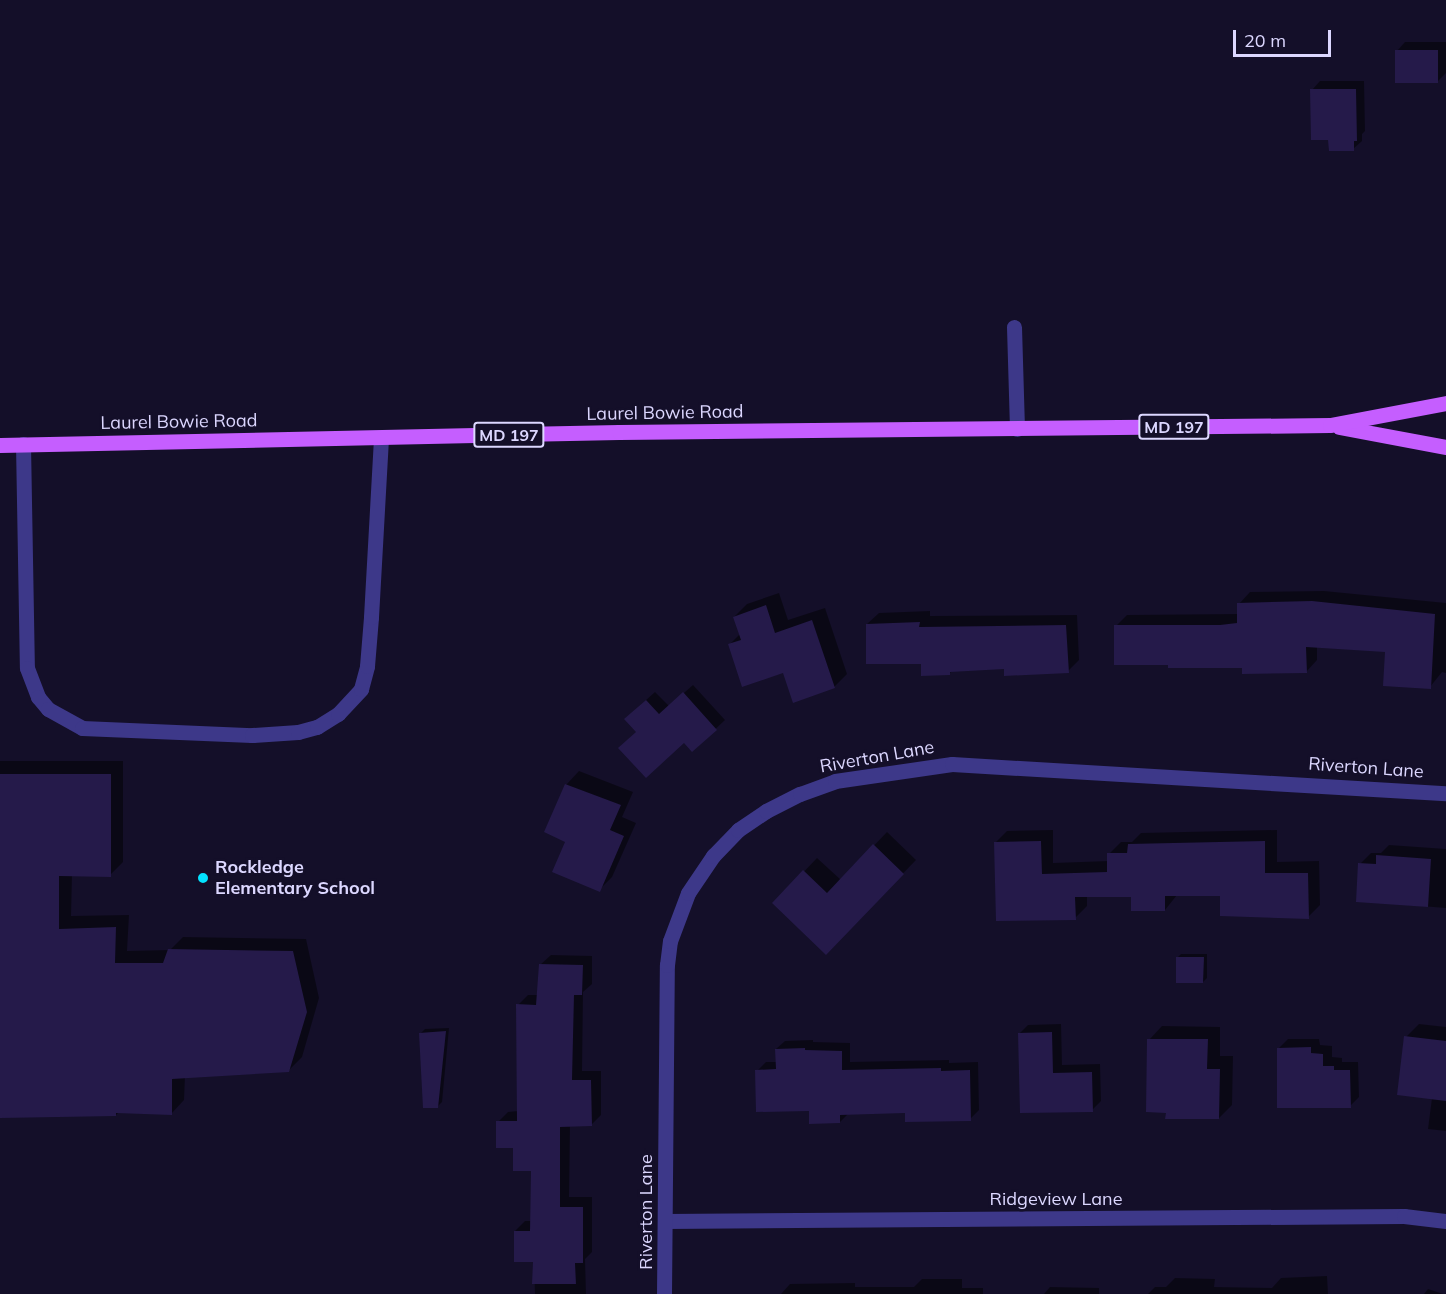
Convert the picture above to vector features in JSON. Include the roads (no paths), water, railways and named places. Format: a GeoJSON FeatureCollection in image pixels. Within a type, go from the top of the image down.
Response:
{"type":"FeatureCollection","features":[{"type":"Feature","properties":{"kind":"main road","name":"Laurel Bowie Road"},"geometry":{"type":"LineString","coordinates":[[0,445],[619,432],[1330,425],[1446,403]]}},
{"type":"Feature","properties":{"kind":"main road","name":"Laurel Bowie Road"},"geometry":{"type":"LineString","coordinates":[[1330,425],[1446,447]]}},
{"type":"Feature","properties":{"kind":"street"},"geometry":{"type":"LineString","coordinates":[[1014,327],[1017,429]]}},
{"type":"Feature","properties":{"kind":"street"},"geometry":{"type":"LineString","coordinates":[[23,444],[27,668],[38,697],[48,709],[82,728],[252,735],[298,732],[317,727],[338,714],[361,689],[367,666],[371,617],[381,438]]}},
{"type":"Feature","properties":{"kind":"street","name":"Riverton Lane"},"geometry":{"type":"LineString","coordinates":[[664,1294],[667,965],[670,940],[688,893],[713,856],[738,830],[766,811],[800,794],[835,781],[952,764],[1446,793]]}},
{"type":"Feature","properties":{"kind":"street","name":"Ridgeview Lane"},"geometry":{"type":"LineString","coordinates":[[665,1221],[1404,1216],[1446,1221]]}},
{"type":"Feature","properties":{"kind":"place","name":"Rockledge Elementary School"},"geometry":{"type":"Point","coordinates":[203,878]}}]}
